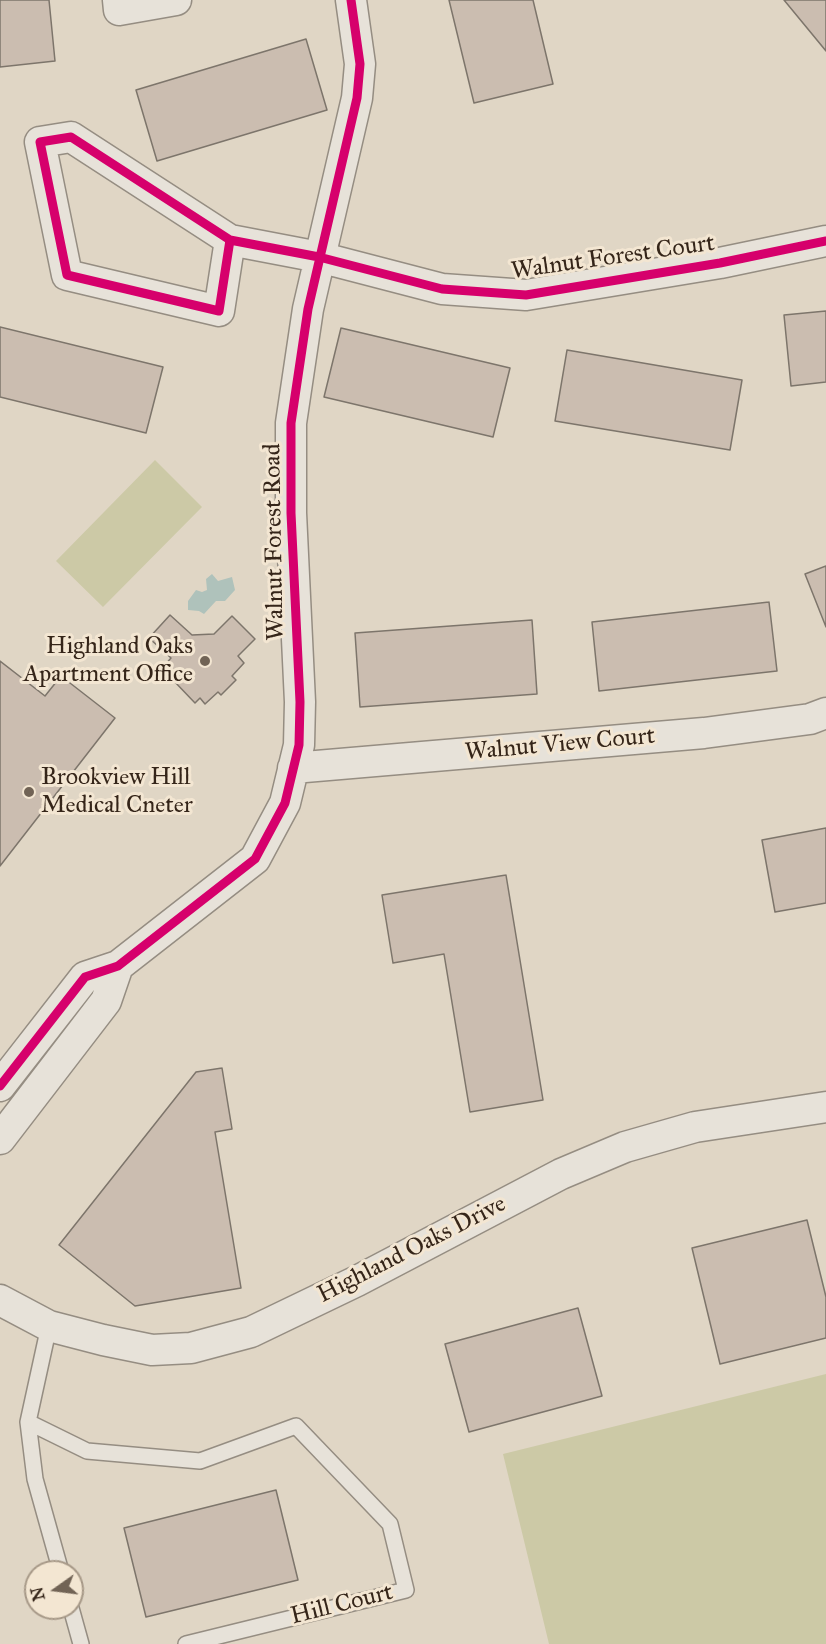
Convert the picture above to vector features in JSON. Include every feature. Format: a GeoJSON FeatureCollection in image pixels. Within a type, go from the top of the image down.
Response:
{"type":"FeatureCollection","features":[{"type":"Feature","properties":{"kind":"street"},"geometry":{"type":"LineString","coordinates":[[118,0],[119,10],[176,0]]}},
{"type":"Feature","properties":{"kind":"street","name":"Walnut Forest Road"},"geometry":{"type":"LineString","coordinates":[[118,966],[255,859],[285,803],[299,745],[300,702],[291,513],[291,423],[308,309],[357,98],[360,63],[351,0]]}},
{"type":"Feature","properties":{"kind":"street","name":"Walnut Forest Court"},"geometry":{"type":"LineString","coordinates":[[230,240],[219,311],[67,275],[40,142],[71,137],[230,240],[319,257],[442,289],[526,295],[720,263],[826,241]]}},
{"type":"Feature","properties":{"kind":"street","name":"Walnut View Court"},"geometry":{"type":"LineString","coordinates":[[293,768],[704,733],[810,719],[826,713]]}},
{"type":"Feature","properties":{"kind":"street"},"geometry":{"type":"LineString","coordinates":[[0,1086],[84,977],[118,966]]}},
{"type":"Feature","properties":{"kind":"street"},"geometry":{"type":"LineString","coordinates":[[0,1139],[106,1001],[118,966]]}},
{"type":"Feature","properties":{"kind":"street","name":"Highland Oaks Drive"},"geometry":{"type":"LineString","coordinates":[[0,1300],[49,1326],[152,1350],[191,1348],[251,1332],[357,1281],[561,1174],[615,1151],[695,1127],[826,1107]]}},
{"type":"Feature","properties":{"kind":"lane"},"geometry":{"type":"LineString","coordinates":[[49,1326],[28,1422],[35,1479],[58,1560]]}},
{"type":"Feature","properties":{"kind":"lane","name":"Hill Court"},"geometry":{"type":"LineString","coordinates":[[28,1422],[87,1451],[200,1461],[297,1426],[390,1524],[406,1590],[186,1644]]}},
{"type":"Feature","properties":{"kind":"lane"},"geometry":{"type":"LineString","coordinates":[[74,1620],[81,1644]]}},
{"type":"Feature","properties":{"kind":"shaded area"},"geometry":{"type":"Polygon","coordinates":[[[155,460],[202,507],[103,607],[56,561],[155,460]]]}},
{"type":"Feature","properties":{"kind":"shaded area"},"geometry":{"type":"Polygon","coordinates":[[[212,574],[218,581],[232,577],[235,590],[225,601],[216,601],[204,614],[188,610],[188,601],[196,590],[202,592],[207,590],[206,579],[212,574]]]}},
{"type":"Feature","properties":{"kind":"shaded area"},"geometry":{"type":"Polygon","coordinates":[[[826,1374],[826,1644],[549,1644],[503,1454],[826,1374]]]}},
{"type":"Feature","properties":{"kind":"building"},"geometry":{"type":"Polygon","coordinates":[[[0,0],[49,0],[55,61],[0,67],[0,0]]]}},
{"type":"Feature","properties":{"kind":"building"},"geometry":{"type":"Polygon","coordinates":[[[449,0],[533,0],[553,84],[474,103],[449,0]]]}},
{"type":"Feature","properties":{"kind":"building"},"geometry":{"type":"Polygon","coordinates":[[[784,0],[826,0],[826,51],[784,0]]]}},
{"type":"Feature","properties":{"kind":"building"},"geometry":{"type":"Polygon","coordinates":[[[306,39],[327,110],[157,161],[136,90],[306,39]]]}},
{"type":"Feature","properties":{"kind":"building"},"geometry":{"type":"Polygon","coordinates":[[[826,311],[826,382],[791,386],[784,315],[826,311]]]}},
{"type":"Feature","properties":{"kind":"building"},"geometry":{"type":"Polygon","coordinates":[[[0,327],[163,367],[146,433],[0,397],[0,327]]]}},
{"type":"Feature","properties":{"kind":"building"},"geometry":{"type":"Polygon","coordinates":[[[341,328],[510,368],[493,437],[324,397],[341,328]]]}},
{"type":"Feature","properties":{"kind":"building"},"geometry":{"type":"Polygon","coordinates":[[[567,350],[742,380],[730,450],[555,421],[567,350]]]}},
{"type":"Feature","properties":{"kind":"building"},"geometry":{"type":"Polygon","coordinates":[[[826,566],[826,627],[805,574],[826,566]]]}},
{"type":"Feature","properties":{"kind":"building"},"geometry":{"type":"Polygon","coordinates":[[[769,602],[777,671],[599,691],[592,622],[769,602]]]}},
{"type":"Feature","properties":{"kind":"building","name":"Highland Oaks Apartment Office"},"geometry":{"type":"Polygon","coordinates":[[[170,615],[192,635],[214,634],[232,616],[255,639],[238,656],[244,663],[232,676],[236,680],[221,695],[218,692],[205,704],[200,698],[195,703],[173,680],[175,676],[164,666],[171,658],[149,638],[170,615]]]}},
{"type":"Feature","properties":{"kind":"building"},"geometry":{"type":"Polygon","coordinates":[[[532,620],[537,694],[360,707],[355,633],[532,620]]]}},
{"type":"Feature","properties":{"kind":"building","name":"Brookview Hill Medical Cneter"},"geometry":{"type":"Polygon","coordinates":[[[0,661],[45,696],[61,676],[115,718],[0,866],[0,661]]]}},
{"type":"Feature","properties":{"kind":"building"},"geometry":{"type":"Polygon","coordinates":[[[826,828],[826,903],[775,912],[762,840],[826,828]]]}},
{"type":"Feature","properties":{"kind":"building"},"geometry":{"type":"Polygon","coordinates":[[[506,875],[543,1100],[470,1112],[444,954],[393,963],[382,895],[506,875]]]}},
{"type":"Feature","properties":{"kind":"building"},"geometry":{"type":"Polygon","coordinates":[[[222,1068],[232,1129],[215,1132],[241,1288],[135,1306],[59,1245],[196,1072],[222,1068]]]}},
{"type":"Feature","properties":{"kind":"building"},"geometry":{"type":"Polygon","coordinates":[[[807,1220],[826,1297],[826,1338],[720,1364],[692,1248],[807,1220]]]}},
{"type":"Feature","properties":{"kind":"building"},"geometry":{"type":"Polygon","coordinates":[[[578,1308],[602,1396],[469,1432],[445,1344],[578,1308]]]}},
{"type":"Feature","properties":{"kind":"building"},"geometry":{"type":"Polygon","coordinates":[[[276,1490],[298,1580],[146,1617],[124,1528],[276,1490]]]}},
{"type":"Feature","properties":{"kind":"cycle path"},"geometry":{"type":"LineString","coordinates":[[0,1086],[85,977],[118,966],[255,859],[285,803],[299,745],[300,702],[291,513],[291,423],[308,309],[357,98],[360,64],[351,0]]}},
{"type":"Feature","properties":{"kind":"cycle path"},"geometry":{"type":"LineString","coordinates":[[230,240],[219,311],[67,275],[40,142],[71,137],[230,240],[319,257],[442,289],[526,295],[720,263],[826,241]]}},
{"type":"Feature","properties":{"kind":"place","name":"Highland Oaks Apartment Office"},"geometry":{"type":"Point","coordinates":[205,661]}},
{"type":"Feature","properties":{"kind":"place","name":"Brookview Hill Medical Cneter"},"geometry":{"type":"Point","coordinates":[29,792]}}]}
